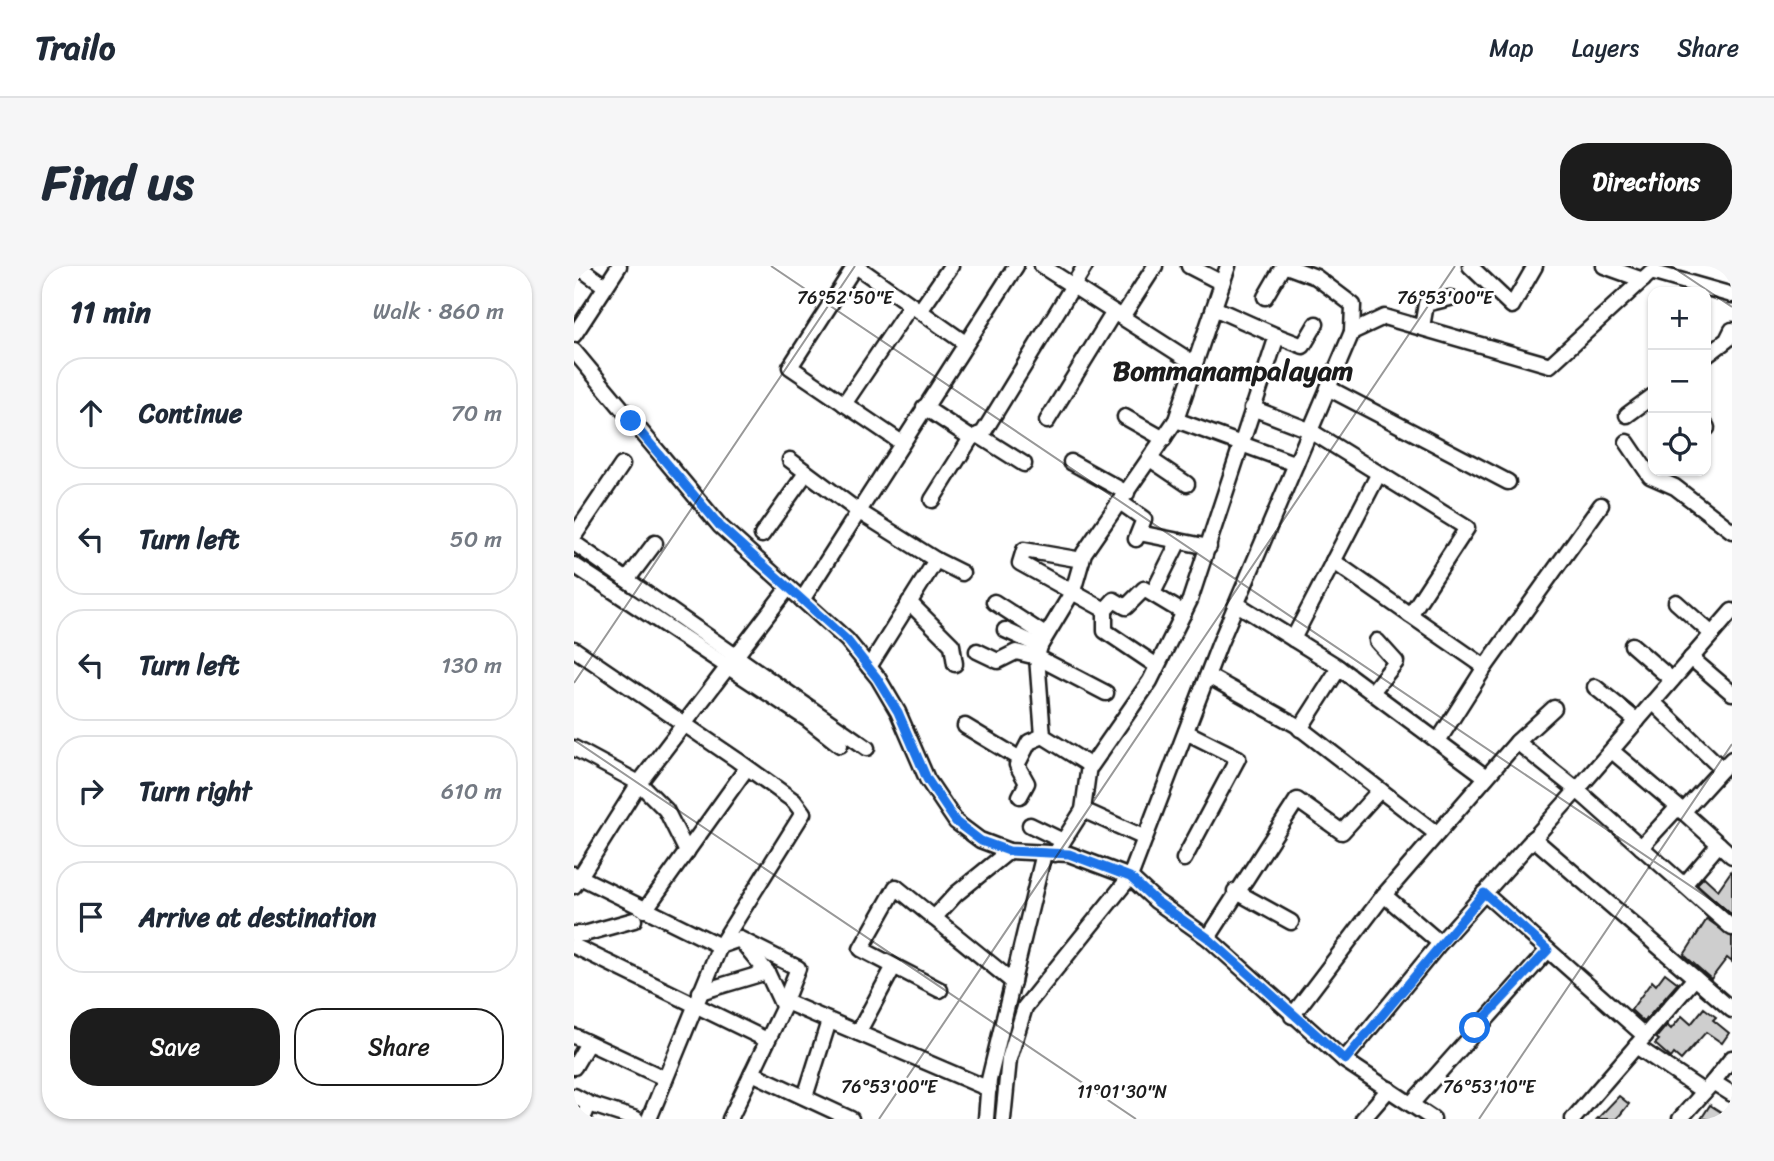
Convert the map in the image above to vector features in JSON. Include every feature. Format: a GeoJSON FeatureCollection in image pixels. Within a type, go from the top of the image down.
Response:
{"type":"FeatureCollection","features":[{"type":"Feature","properties":{"kind":"street"},"geometry":{"type":"LineString","coordinates":[[577,266],[606,286]]}},
{"type":"Feature","properties":{"kind":"street"},"geometry":{"type":"LineString","coordinates":[[574,335],[619,266]]}},
{"type":"Feature","properties":{"kind":"street"},"geometry":{"type":"LineString","coordinates":[[902,443],[790,368],[855,266],[965,343]]}},
{"type":"Feature","properties":{"kind":"street"},"geometry":{"type":"LineString","coordinates":[[878,281],[883,266]]}},
{"type":"Feature","properties":{"kind":"street"},"geometry":{"type":"LineString","coordinates":[[844,404],[951,266]]}},
{"type":"Feature","properties":{"kind":"street"},"geometry":{"type":"LineString","coordinates":[[802,600],[1016,266]]}},
{"type":"Feature","properties":{"kind":"street"},"geometry":{"type":"LineString","coordinates":[[1042,266],[1195,364]]}},
{"type":"Feature","properties":{"kind":"street"},"geometry":{"type":"LineString","coordinates":[[932,500],[975,437],[983,433],[1085,266]]}},
{"type":"Feature","properties":{"kind":"street"},"geometry":{"type":"LineString","coordinates":[[1047,421],[1118,314],[1156,266]]}},
{"type":"Feature","properties":{"kind":"street"},"geometry":{"type":"LineString","coordinates":[[1189,266],[1222,283]]}},
{"type":"Feature","properties":{"kind":"street"},"geometry":{"type":"LineString","coordinates":[[1043,736],[1040,646],[1073,591],[1082,560],[1176,420],[1228,266]]}},
{"type":"Feature","properties":{"kind":"street"},"geometry":{"type":"LineString","coordinates":[[1003,1119],[1009,1059],[1025,1007],[1130,877],[1237,604],[1352,332],[1353,305],[1307,269],[1284,266],[1265,297]]}},
{"type":"Feature","properties":{"kind":"street"},"geometry":{"type":"LineString","coordinates":[[1471,266],[1512,306],[1535,266]]}},
{"type":"Feature","properties":{"kind":"street"},"geometry":{"type":"LineString","coordinates":[[1604,266],[1649,273],[1732,295]]}},
{"type":"Feature","properties":{"kind":"street"},"geometry":{"type":"LineString","coordinates":[[1352,332],[1384,317],[1550,365],[1649,273]]}},
{"type":"Feature","properties":{"kind":"street"},"geometry":{"type":"LineString","coordinates":[[1422,327],[1426,304],[1450,298]]}},
{"type":"Feature","properties":{"kind":"street"},"geometry":{"type":"LineString","coordinates":[[1214,307],[1303,346],[1316,324]]}},
{"type":"Feature","properties":{"kind":"street"},"geometry":{"type":"LineString","coordinates":[[986,1119],[989,1089],[1013,982],[1049,853],[1063,841],[1083,810],[1090,765],[1157,666],[1184,613],[1209,547],[1240,442],[1277,336]]}},
{"type":"Feature","properties":{"kind":"street"},"geometry":{"type":"LineString","coordinates":[[1711,352],[1730,339]]}},
{"type":"Feature","properties":{"kind":"street"},"geometry":{"type":"LineString","coordinates":[[574,351],[603,383],[682,484],[720,526],[847,640],[869,667],[898,712],[927,779],[956,822],[981,841],[1009,851],[1069,854],[1130,877],[1156,901],[1208,938],[1292,1016],[1345,1060],[1433,1119]]}},
{"type":"Feature","properties":{"kind":"street"},"geometry":{"type":"LineString","coordinates":[[1328,388],[1507,482]]}},
{"type":"Feature","properties":{"kind":"street"},"geometry":{"type":"LineString","coordinates":[[1627,415],[1648,400]]}},
{"type":"Feature","properties":{"kind":"street"},"geometry":{"type":"LineString","coordinates":[[925,407],[1024,464]]}},
{"type":"Feature","properties":{"kind":"street"},"geometry":{"type":"LineString","coordinates":[[1252,408],[1309,430],[1467,528],[1410,615]]}},
{"type":"Feature","properties":{"kind":"street"},"geometry":{"type":"LineString","coordinates":[[1125,417],[1164,439]]}},
{"type":"Feature","properties":{"kind":"street"},"geometry":{"type":"LineString","coordinates":[[1176,420],[1296,464]]}},
{"type":"Feature","properties":{"kind":"street"},"geometry":{"type":"LineString","coordinates":[[1627,442],[1650,476],[1675,487],[1732,531]]}},
{"type":"Feature","properties":{"kind":"street"},"geometry":{"type":"LineString","coordinates":[[1150,459],[1187,484]]}},
{"type":"Feature","properties":{"kind":"street"},"geometry":{"type":"LineString","coordinates":[[790,460],[859,511],[936,560],[962,573]]}},
{"type":"Feature","properties":{"kind":"street"},"geometry":{"type":"LineString","coordinates":[[1071,461],[1123,497],[1144,519],[1138,537],[1209,547]]}},
{"type":"Feature","properties":{"kind":"street"},"geometry":{"type":"LineString","coordinates":[[574,536],[622,465]]}},
{"type":"Feature","properties":{"kind":"street"},"geometry":{"type":"LineString","coordinates":[[762,535],[806,472]]}},
{"type":"Feature","properties":{"kind":"street"},"geometry":{"type":"LineString","coordinates":[[1293,639],[1378,475]]}},
{"type":"Feature","properties":{"kind":"street"},"geometry":{"type":"LineString","coordinates":[[1438,741],[1485,667],[1601,505]]}},
{"type":"Feature","properties":{"kind":"street"},"geometry":{"type":"LineString","coordinates":[[1153,593],[1179,541]]}},
{"type":"Feature","properties":{"kind":"street"},"geometry":{"type":"LineString","coordinates":[[574,543],[627,580],[840,745]]}},
{"type":"Feature","properties":{"kind":"street"},"geometry":{"type":"LineString","coordinates":[[627,580],[655,543]]}},
{"type":"Feature","properties":{"kind":"street"},"geometry":{"type":"LineString","coordinates":[[1082,560],[1024,550],[1020,564],[1105,610]]}},
{"type":"Feature","properties":{"kind":"street"},"geometry":{"type":"LineString","coordinates":[[869,667],[936,560]]}},
{"type":"Feature","properties":{"kind":"street"},"geometry":{"type":"LineString","coordinates":[[1333,561],[1485,667]]}},
{"type":"Feature","properties":{"kind":"street"},"geometry":{"type":"LineString","coordinates":[[574,565],[732,661],[867,748]]}},
{"type":"Feature","properties":{"kind":"street"},"geometry":{"type":"LineString","coordinates":[[730,1119],[798,968],[740,939],[720,946],[576,879],[639,783],[788,588]]}},
{"type":"Feature","properties":{"kind":"street"},"geometry":{"type":"LineString","coordinates":[[1157,666],[1105,631],[1105,610],[1114,600],[1126,607],[1144,589],[1184,613]]}},
{"type":"Feature","properties":{"kind":"street"},"geometry":{"type":"LineString","coordinates":[[909,602],[952,645],[955,664]]}},
{"type":"Feature","properties":{"kind":"street"},"geometry":{"type":"LineString","coordinates":[[994,602],[1040,646],[1106,693]]}},
{"type":"Feature","properties":{"kind":"street"},"geometry":{"type":"LineString","coordinates":[[1676,602],[1712,634]]}},
{"type":"Feature","properties":{"kind":"street"},"geometry":{"type":"LineString","coordinates":[[1237,604],[1339,668],[1486,777]]}},
{"type":"Feature","properties":{"kind":"street"},"geometry":{"type":"LineString","coordinates":[[1345,1060],[1440,943],[1612,751],[1732,611]]}},
{"type":"Feature","properties":{"kind":"street"},"geometry":{"type":"LineString","coordinates":[[1005,630],[1040,646]]}},
{"type":"Feature","properties":{"kind":"street"},"geometry":{"type":"LineString","coordinates":[[1372,692],[1396,662],[1377,641]]}},
{"type":"Feature","properties":{"kind":"street"},"geometry":{"type":"LineString","coordinates":[[1632,645],[1672,680]]}},
{"type":"Feature","properties":{"kind":"street"},"geometry":{"type":"LineString","coordinates":[[977,651],[998,661],[1016,652],[1040,646]]}},
{"type":"Feature","properties":{"kind":"street"},"geometry":{"type":"LineString","coordinates":[[574,649],[737,760],[794,801],[803,813],[720,946],[649,1119]]}},
{"type":"Feature","properties":{"kind":"street"},"geometry":{"type":"LineString","coordinates":[[1691,658],[1732,693]]}},
{"type":"Feature","properties":{"kind":"street"},"geometry":{"type":"LineString","coordinates":[[1300,729],[1339,668]]}},
{"type":"Feature","properties":{"kind":"street"},"geometry":{"type":"LineString","coordinates":[[1208,676],[1300,729],[1437,834]]}},
{"type":"Feature","properties":{"kind":"street"},"geometry":{"type":"LineString","coordinates":[[1595,687],[1637,721]]}},
{"type":"Feature","properties":{"kind":"street"},"geometry":{"type":"LineString","coordinates":[[1641,847],[1727,764],[1653,702]]}},
{"type":"Feature","properties":{"kind":"street"},"geometry":{"type":"LineString","coordinates":[[1292,1016],[1384,895],[1517,742],[1554,708]]}},
{"type":"Feature","properties":{"kind":"street"},"geometry":{"type":"LineString","coordinates":[[965,726],[1020,759]]}},
{"type":"Feature","properties":{"kind":"street"},"geometry":{"type":"LineString","coordinates":[[1184,859],[1238,758],[1186,732]]}},
{"type":"Feature","properties":{"kind":"street"},"geometry":{"type":"LineString","coordinates":[[1020,796],[1027,783],[1017,765],[1029,741],[1043,736]]}},
{"type":"Feature","properties":{"kind":"street"},"geometry":{"type":"LineString","coordinates":[[1043,736],[1090,765]]}},
{"type":"Feature","properties":{"kind":"street"},"geometry":{"type":"LineString","coordinates":[[1517,742],[1577,790],[1732,928]]}},
{"type":"Feature","properties":{"kind":"street"},"geometry":{"type":"LineString","coordinates":[[574,748],[639,783],[666,810],[687,852]]}},
{"type":"Feature","properties":{"kind":"street"},"geometry":{"type":"LineString","coordinates":[[1612,751],[1732,856]]}},
{"type":"Feature","properties":{"kind":"street"},"geometry":{"type":"LineString","coordinates":[[645,909],[746,769]]}},
{"type":"Feature","properties":{"kind":"street"},"geometry":{"type":"LineString","coordinates":[[1208,938],[1235,891],[1297,800],[1342,832],[1380,790]]}},
{"type":"Feature","properties":{"kind":"street"},"geometry":{"type":"LineString","coordinates":[[1083,810],[1144,838]]}},
{"type":"Feature","properties":{"kind":"street"},"geometry":{"type":"LineString","coordinates":[[1030,825],[1063,841]]}},
{"type":"Feature","properties":{"kind":"street"},"geometry":{"type":"LineString","coordinates":[[1533,838],[1732,1010]]}},
{"type":"Feature","properties":{"kind":"street"},"geometry":{"type":"LineString","coordinates":[[1684,885],[1719,844]]}},
{"type":"Feature","properties":{"kind":"street"},"geometry":{"type":"LineString","coordinates":[[934,918],[956,894],[1009,851]]}},
{"type":"Feature","properties":{"kind":"street"},"geometry":{"type":"LineString","coordinates":[[940,990],[893,968],[861,949],[896,887],[1013,982]]}},
{"type":"Feature","properties":{"kind":"street"},"geometry":{"type":"LineString","coordinates":[[1235,891],[1291,922]]}},
{"type":"Feature","properties":{"kind":"street"},"geometry":{"type":"LineString","coordinates":[[1484,893],[1548,950],[1641,1041],[1709,1087],[1732,1094]]}},
{"type":"Feature","properties":{"kind":"street"},"geometry":{"type":"LineString","coordinates":[[1384,895],[1440,943]]}},
{"type":"Feature","properties":{"kind":"street"},"geometry":{"type":"LineString","coordinates":[[574,934],[584,934],[634,920]]}},
{"type":"Feature","properties":{"kind":"street"},"geometry":{"type":"LineString","coordinates":[[740,939],[767,972],[783,1006]]}},
{"type":"Feature","properties":{"kind":"street"},"geometry":{"type":"LineString","coordinates":[[574,946],[697,998],[767,1040]]}},
{"type":"Feature","properties":{"kind":"street"},"geometry":{"type":"LineString","coordinates":[[1411,1104],[1548,950]]}},
{"type":"Feature","properties":{"kind":"street"},"geometry":{"type":"LineString","coordinates":[[858,1033],[893,968]]}},
{"type":"Feature","properties":{"kind":"street"},"geometry":{"type":"LineString","coordinates":[[697,998],[767,972]]}},
{"type":"Feature","properties":{"kind":"street"},"geometry":{"type":"LineString","coordinates":[[1573,1119],[1695,978]]}},
{"type":"Feature","properties":{"kind":"street"},"geometry":{"type":"LineString","coordinates":[[783,1006],[786,1002],[989,1089]]}},
{"type":"Feature","properties":{"kind":"street"},"geometry":{"type":"LineString","coordinates":[[805,1097],[830,1021]]}},
{"type":"Feature","properties":{"kind":"street"},"geometry":{"type":"LineString","coordinates":[[574,1036],[664,1078]]}},
{"type":"Feature","properties":{"kind":"street"},"geometry":{"type":"LineString","coordinates":[[574,1067],[588,1043]]}},
{"type":"Feature","properties":{"kind":"street"},"geometry":{"type":"LineString","coordinates":[[1680,1119],[1732,1058]]}},
{"type":"Feature","properties":{"kind":"street"},"geometry":{"type":"LineString","coordinates":[[752,1073],[851,1119]]}},
{"type":"Feature","properties":{"kind":"street"},"geometry":{"type":"LineString","coordinates":[[1363,1119],[1389,1089]]}},
{"type":"Feature","properties":{"kind":"street"},"geometry":{"type":"LineString","coordinates":[[574,1096],[589,1104],[636,1119]]}},
{"type":"Feature","properties":{"kind":"street"},"geometry":{"type":"LineString","coordinates":[[583,1119],[589,1104]]}},
{"type":"Feature","properties":{"kind":"building"},"geometry":{"type":"Polygon","coordinates":[[[1732,870],[1732,915],[1697,884],[1704,877],[1718,890],[1732,870]]]}},
{"type":"Feature","properties":{"kind":"building"},"geometry":{"type":"Polygon","coordinates":[[[1707,919],[1732,937],[1732,962],[1727,958],[1711,979],[1684,955],[1707,919]]]}},
{"type":"Feature","properties":{"kind":"building"},"geometry":{"type":"Polygon","coordinates":[[[1665,973],[1678,983],[1644,1022],[1631,1010],[1652,981],[1656,985],[1665,973]]]}},
{"type":"Feature","properties":{"kind":"building"},"geometry":{"type":"Polygon","coordinates":[[[1704,1008],[1716,1017],[1713,1020],[1729,1033],[1722,1043],[1706,1032],[1681,1060],[1674,1054],[1671,1058],[1655,1044],[1659,1040],[1656,1038],[1667,1025],[1671,1029],[1682,1016],[1691,1024],[1704,1008]]]}},
{"type":"Feature","properties":{"kind":"building"},"geometry":{"type":"Polygon","coordinates":[[[1619,1096],[1629,1104],[1620,1115],[1616,1119],[1597,1119],[1619,1096]]]}},
{"type":"Feature","properties":{"kind":"building"},"geometry":{"type":"Polygon","coordinates":[[[1710,1105],[1732,1119],[1701,1119],[1710,1105]]]}},
{"type":"Feature","properties":{"kind":"district","name":"Bommanampalayam"},"geometry":{"type":"Point","coordinates":[1233,370]}},
{"type":"Feature","properties":{"kind":"route"},"geometry":{"type":"LineString","coordinates":[[631,421],[720,526],[847,640],[877,678],[898,712],[927,779],[956,822],[981,841],[1009,851],[1069,854],[1130,877],[1156,901],[1208,938],[1292,1016],[1345,1060],[1484,893],[1548,950],[1475,1028]]}}]}
